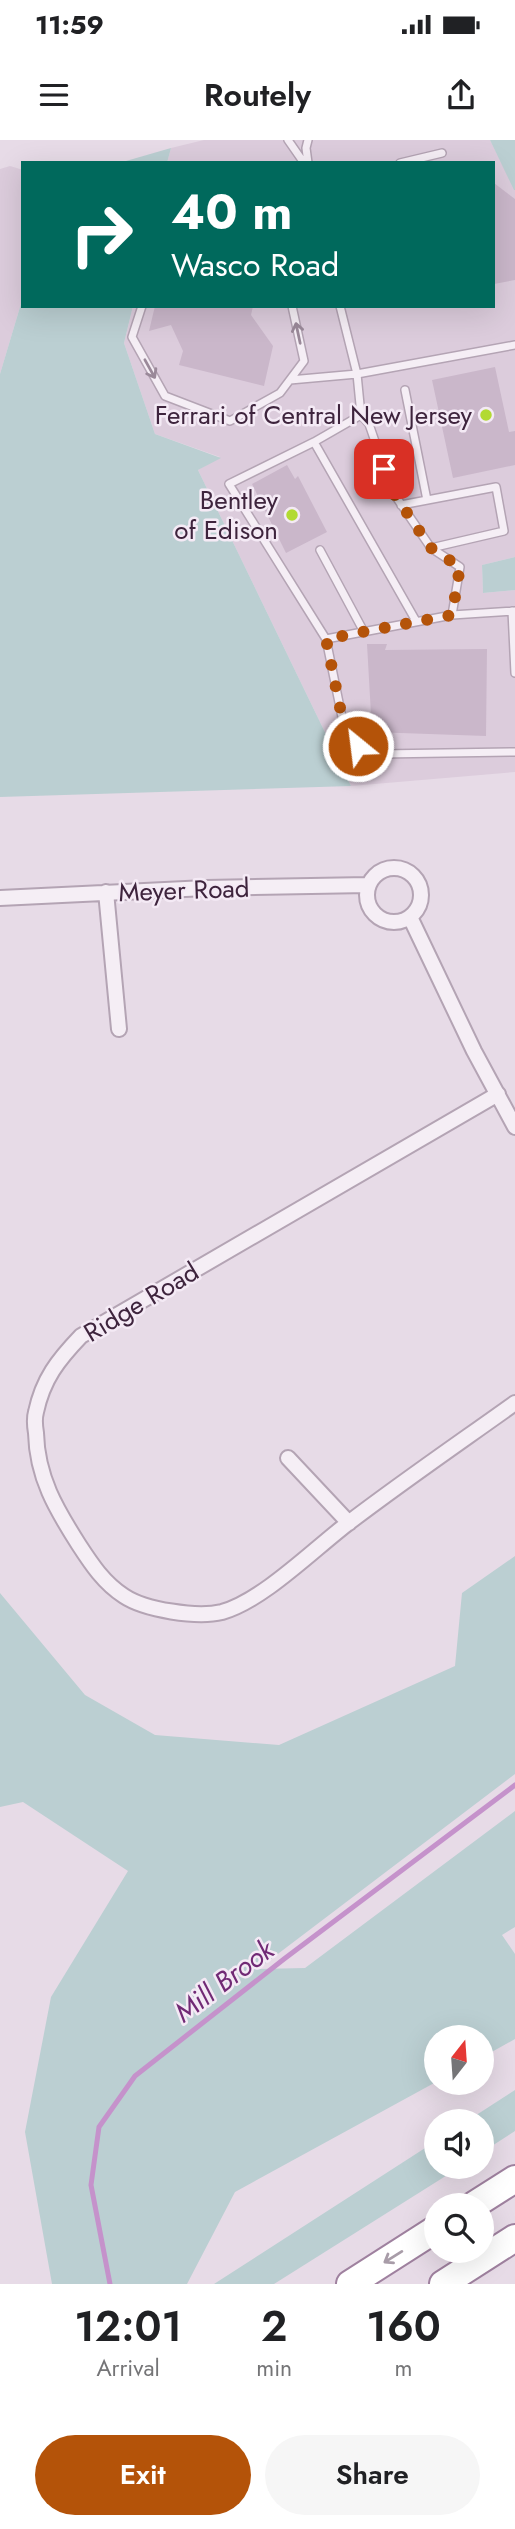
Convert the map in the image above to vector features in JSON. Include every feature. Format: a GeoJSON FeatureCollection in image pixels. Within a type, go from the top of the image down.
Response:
{"type":"FeatureCollection","features":[{"type":"Feature","properties":{"kind":"highway"},"geometry":{"type":"LineString","coordinates":[[493,2193],[515,2179]]}},
{"type":"Feature","properties":{"kind":"highway"},"geometry":{"type":"LineString","coordinates":[[350,2284],[424,2238]]}},
{"type":"Feature","properties":{"kind":"highway"},"geometry":{"type":"LineString","coordinates":[[443,2284],[515,2238]]}},
{"type":"Feature","properties":{"kind":"street","name":"Meyer Road"},"geometry":{"type":"LineString","coordinates":[[0,898],[106,892],[368,885],[373,877],[389,868],[406,871],[419,884],[420,902],[410,917]]}},
{"type":"Feature","properties":{"kind":"street"},"geometry":{"type":"LineString","coordinates":[[368,885],[367,902],[377,917],[393,922],[410,917],[474,1051],[515,1127]]}},
{"type":"Feature","properties":{"kind":"street"},"geometry":{"type":"LineString","coordinates":[[106,892],[119,1029]]}},
{"type":"Feature","properties":{"kind":"street","name":"Ridge Road"},"geometry":{"type":"LineString","coordinates":[[498,1094],[81,1336],[58,1360],[44,1385],[35,1415],[40,1470],[55,1507],[101,1577],[125,1597],[152,1607],[200,1614],[223,1611],[255,1597],[349,1523],[515,1403]]}},
{"type":"Feature","properties":{"kind":"street"},"geometry":{"type":"LineString","coordinates":[[288,1458],[349,1523]]}},
{"type":"Feature","properties":{"kind":"lane"},"geometry":{"type":"LineString","coordinates":[[288,140],[304,161]]}},
{"type":"Feature","properties":{"kind":"lane"},"geometry":{"type":"LineString","coordinates":[[306,161],[307,140]]}},
{"type":"Feature","properties":{"kind":"lane"},"geometry":{"type":"LineString","coordinates":[[408,161],[442,153]]}},
{"type":"Feature","properties":{"kind":"lane"},"geometry":{"type":"LineString","coordinates":[[141,308],[132,337],[165,396],[230,421],[280,393],[304,361],[292,308]]}},
{"type":"Feature","properties":{"kind":"lane"},"geometry":{"type":"LineString","coordinates":[[340,308],[357,374],[361,415],[369,424],[392,491],[431,548],[460,567],[452,615]]}},
{"type":"Feature","properties":{"kind":"lane"},"geometry":{"type":"LineString","coordinates":[[289,380],[357,374],[515,345]]}},
{"type":"Feature","properties":{"kind":"lane"},"geometry":{"type":"LineString","coordinates":[[405,390],[427,500]]}},
{"type":"Feature","properties":{"kind":"lane"},"geometry":{"type":"LineString","coordinates":[[361,415],[314,442],[229,484],[326,639],[343,722],[358,746],[381,754],[515,752]]}},
{"type":"Feature","properties":{"kind":"lane"},"geometry":{"type":"LineString","coordinates":[[314,442],[416,621]]}},
{"type":"Feature","properties":{"kind":"lane"},"geometry":{"type":"LineString","coordinates":[[401,505],[496,487],[504,531],[431,548]]}},
{"type":"Feature","properties":{"kind":"lane"},"geometry":{"type":"LineString","coordinates":[[320,550],[363,632]]}},
{"type":"Feature","properties":{"kind":"lane"},"geometry":{"type":"LineString","coordinates":[[326,639],[452,615],[514,611],[515,673]]}},
{"type":"Feature","properties":{"kind":"shaded area"},"geometry":{"type":"Polygon","coordinates":[[[204,140],[490,140],[515,190],[515,557],[482,565],[483,593],[515,590],[515,772],[351,786],[198,470],[220,457],[155,434],[124,343],[133,308],[495,308],[495,161],[168,161],[171,148],[204,140]]]}},
{"type":"Feature","properties":{"kind":"shaded area"},"geometry":{"type":"Polygon","coordinates":[[[490,140],[515,140],[515,190],[514,190],[490,140]]]}},
{"type":"Feature","properties":{"kind":"shaded area"},"geometry":{"type":"Polygon","coordinates":[[[171,148],[168,161],[126,161],[171,148]]]}},
{"type":"Feature","properties":{"kind":"shaded area"},"geometry":{"type":"Polygon","coordinates":[[[10,166],[21,169],[21,304],[0,374],[0,169],[10,166]]]}},
{"type":"Feature","properties":{"kind":"shaded area"},"geometry":{"type":"Polygon","coordinates":[[[21,304],[21,308],[133,308],[124,343],[155,434],[221,458],[198,470],[351,786],[0,797],[0,374],[21,304]]]}},
{"type":"Feature","properties":{"kind":"shaded area"},"geometry":{"type":"Polygon","coordinates":[[[515,557],[515,590],[483,593],[482,565],[515,557]]]}},
{"type":"Feature","properties":{"kind":"shaded area"},"geometry":{"type":"Polygon","coordinates":[[[515,1556],[515,1774],[258,1969],[305,1968],[515,1811],[515,1927],[502,1935],[515,1954],[515,2039],[494,2051],[494,2025],[424,2025],[424,2089],[235,2192],[187,2284],[52,2284],[25,2132],[51,1997],[128,1871],[23,1802],[0,1807],[0,1593],[85,1695],[155,1735],[279,1745],[455,1666],[462,1593],[515,1556]]]}},
{"type":"Feature","properties":{"kind":"shaded area"},"geometry":{"type":"Polygon","coordinates":[[[515,2090],[515,2131],[494,2145],[494,2109],[486,2109],[515,2090]]]}},
{"type":"Feature","properties":{"kind":"shaded area"},"geometry":{"type":"Polygon","coordinates":[[[424,2149],[424,2179],[441,2179],[274,2284],[214,2284],[424,2149]]]}},
{"type":"Feature","properties":{"kind":"building"},"geometry":{"type":"Polygon","coordinates":[[[495,184],[515,199],[515,280],[495,284],[495,184]]]}},
{"type":"Feature","properties":{"kind":"building"},"geometry":{"type":"Polygon","coordinates":[[[155,308],[253,308],[251,315],[273,346],[264,386],[179,365],[183,351],[171,325],[149,331],[155,308]]]}},
{"type":"Feature","properties":{"kind":"building"},"geometry":{"type":"Polygon","coordinates":[[[495,367],[509,432],[515,431],[515,465],[453,478],[432,380],[495,367]]]}},
{"type":"Feature","properties":{"kind":"building","name":"Bentley of Edison"},"geometry":{"type":"Polygon","coordinates":[[[287,465],[295,479],[298,476],[327,532],[286,553],[252,484],[287,465]]]}},
{"type":"Feature","properties":{"kind":"building"},"geometry":{"type":"Polygon","coordinates":[[[367,644],[387,644],[385,650],[487,649],[486,736],[372,732],[367,644]]]}},
{"type":"Feature","properties":{"kind":"waterway","name":"Mill Brook"},"geometry":{"type":"LineString","coordinates":[[110,2284],[91,2185],[99,2127],[135,2076],[284,1959],[515,1785]]}},
{"type":"Feature","properties":{"kind":"place","name":"Ferrari of Central New Jersey"},"geometry":{"type":"Point","coordinates":[486,415]}},
{"type":"Feature","properties":{"kind":"place","name":"Bentley of Edison"},"geometry":{"type":"Point","coordinates":[292,515]}},
{"type":"Feature","properties":{"kind":"route"},"geometry":{"type":"LineString","coordinates":[[358,746],[343,722],[326,639],[452,615],[460,567],[431,548],[392,491],[384,469]]}}]}
